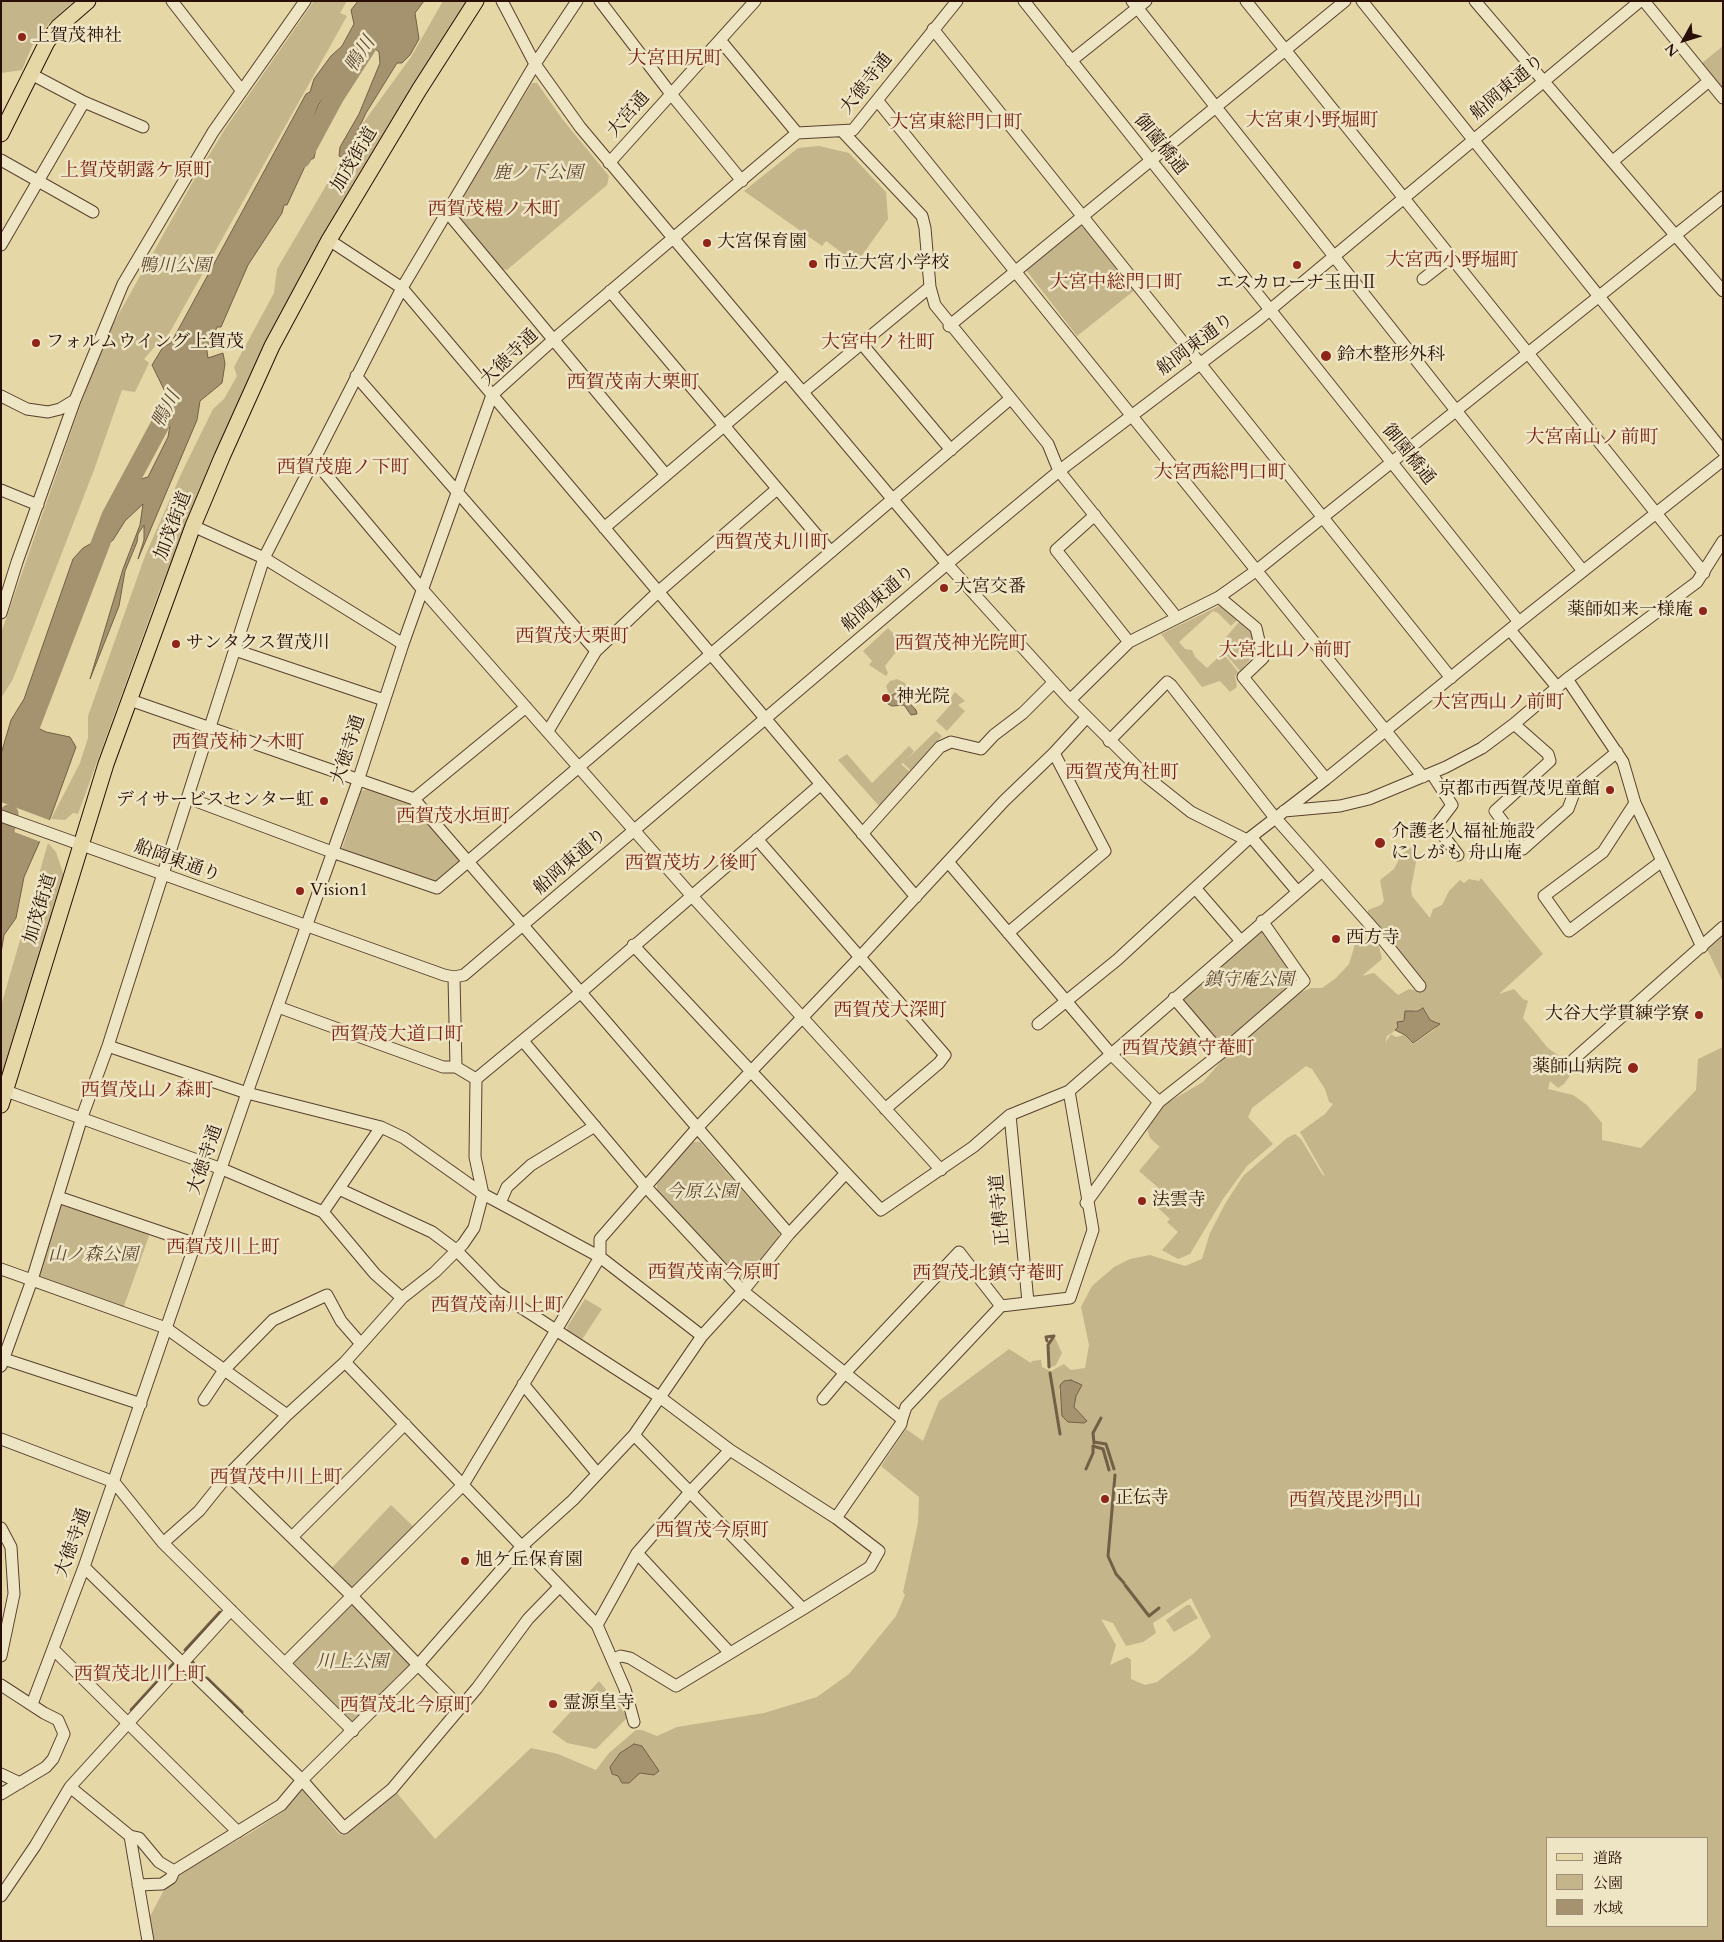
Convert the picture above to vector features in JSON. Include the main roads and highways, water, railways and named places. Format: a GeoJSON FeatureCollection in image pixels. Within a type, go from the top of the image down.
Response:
{"type":"FeatureCollection","features":[{"type":"Feature","properties":{"kind":"main road"},"geometry":{"type":"LineString","coordinates":[[1,134],[47,42],[58,27],[88,1]]}},
{"type":"Feature","properties":{"kind":"main road","name":"加茂街道"},"geometry":{"type":"LineString","coordinates":[[4,1098],[106,764],[193,526],[272,346],[329,240],[419,90],[476,1]]}},
{"type":"Feature","properties":{"kind":"water"},"geometry":{"type":"Polygon","coordinates":[[[358,1],[424,1],[415,13],[419,39],[410,55],[402,63],[397,63],[366,113],[345,158],[339,156],[340,147],[359,114],[380,63],[379,52],[373,47],[356,58],[319,104],[312,121],[311,135],[317,144],[314,158],[307,162],[287,205],[284,205],[282,213],[248,265],[221,327],[217,327],[207,351],[208,358],[223,353],[225,364],[222,383],[200,401],[197,420],[138,559],[144,540],[144,525],[138,534],[137,542],[125,571],[119,606],[90,679],[123,569],[140,525],[143,504],[125,521],[113,540],[94,556],[84,569],[42,674],[32,717],[38,728],[46,732],[70,737],[76,747],[51,816],[24,877],[16,918],[4,935],[1,953],[1,859],[4,825],[1,821],[1,754],[11,720],[24,699],[73,559],[83,548],[99,539],[104,527],[119,506],[125,487],[148,477],[168,437],[173,408],[152,365],[163,347],[171,343],[306,94],[310,92],[314,79],[331,56],[342,46],[354,24],[351,10],[358,1]]]}},
{"type":"Feature","properties":{"kind":"water"},"geometry":{"type":"Polygon","coordinates":[[[898,691],[916,710],[917,714],[911,715],[904,705],[892,706],[888,704],[889,697],[898,691]]]}},
{"type":"Feature","properties":{"kind":"water"},"geometry":{"type":"Polygon","coordinates":[[[1423,1008],[1430,1020],[1440,1024],[1413,1043],[1405,1035],[1395,1030],[1398,1027],[1397,1022],[1404,1021],[1405,1011],[1418,1011],[1423,1008]]]}},
{"type":"Feature","properties":{"kind":"water"},"geometry":{"type":"Polygon","coordinates":[[[1071,1380],[1082,1385],[1076,1396],[1074,1407],[1087,1421],[1084,1423],[1068,1422],[1062,1416],[1060,1385],[1064,1381],[1071,1380]]]}},
{"type":"Feature","properties":{"kind":"water"},"geometry":{"type":"Polygon","coordinates":[[[634,1744],[642,1746],[659,1771],[654,1775],[640,1773],[629,1783],[622,1783],[618,1776],[612,1774],[610,1767],[620,1753],[634,1744]]]}},
{"type":"Feature","properties":{"kind":"waterway","name":"鴨川"},"geometry":{"type":"LineString","coordinates":[[301,159],[335,96],[396,1]]}},
{"type":"Feature","properties":{"kind":"waterway","name":"鴨川"},"geometry":{"type":"LineString","coordinates":[[24,743],[111,516],[183,382]]}},
{"type":"Feature","properties":{"kind":"waterway","name":"鴨川"},"geometry":{"type":"LineString","coordinates":[[1,847],[9,814]]}},
{"type":"Feature","properties":{"kind":"waterway"},"geometry":{"type":"LineString","coordinates":[[1047,1341],[1046,1337],[1054,1336]]}},
{"type":"Feature","properties":{"kind":"waterway"},"geometry":{"type":"LineString","coordinates":[[1049,1367],[1048,1345],[1054,1336]]}},
{"type":"Feature","properties":{"kind":"waterway"},"geometry":{"type":"LineString","coordinates":[[1050,1373],[1060,1434]]}},
{"type":"Feature","properties":{"kind":"waterway"},"geometry":{"type":"LineString","coordinates":[[1094,1443],[1093,1433],[1101,1418]]}},
{"type":"Feature","properties":{"kind":"waterway"},"geometry":{"type":"LineString","coordinates":[[1094,1442],[1106,1444],[1114,1469]]}},
{"type":"Feature","properties":{"kind":"waterway"},"geometry":{"type":"LineString","coordinates":[[1093,1446],[1103,1449],[1109,1470]]}},
{"type":"Feature","properties":{"kind":"waterway"},"geometry":{"type":"LineString","coordinates":[[1086,1469],[1093,1453],[1093,1446]]}},
{"type":"Feature","properties":{"kind":"waterway"},"geometry":{"type":"LineString","coordinates":[[1115,1475],[1108,1556],[1116,1574],[1124,1583]]}},
{"type":"Feature","properties":{"kind":"waterway"},"geometry":{"type":"LineString","coordinates":[[1125,1585],[1149,1616],[1159,1608]]}},
{"type":"Feature","properties":{"kind":"waterway"},"geometry":{"type":"LineString","coordinates":[[185,1650],[220,1612]]}},
{"type":"Feature","properties":{"kind":"waterway"},"geometry":{"type":"LineString","coordinates":[[191,1660],[203,1674]]}},
{"type":"Feature","properties":{"kind":"waterway"},"geometry":{"type":"LineString","coordinates":[[131,1710],[173,1664]]}},
{"type":"Feature","properties":{"kind":"waterway"},"geometry":{"type":"LineString","coordinates":[[207,1678],[242,1712]]}},
{"type":"Feature","properties":{"kind":"place","name":"上賀茂神社"},"geometry":{"type":"Point","coordinates":[22,37]}},
{"type":"Feature","properties":{"kind":"place","name":"大宮保育園"},"geometry":{"type":"Point","coordinates":[707,243]}},
{"type":"Feature","properties":{"kind":"place","name":"市立大宮小学校"},"geometry":{"type":"Point","coordinates":[813,264]}},
{"type":"Feature","properties":{"kind":"place","name":"エスカローナ玉田Ⅱ"},"geometry":{"type":"Point","coordinates":[1297,265]}},
{"type":"Feature","properties":{"kind":"place","name":"フォルムウイング上賀茂"},"geometry":{"type":"Point","coordinates":[36,343]}},
{"type":"Feature","properties":{"kind":"place","name":"鈴木整形外科"},"geometry":{"type":"Point","coordinates":[1326,356]}},
{"type":"Feature","properties":{"kind":"place","name":"大宮交番"},"geometry":{"type":"Point","coordinates":[944,588]}},
{"type":"Feature","properties":{"kind":"place","name":"薬師如来一様庵"},"geometry":{"type":"Point","coordinates":[1703,611]}},
{"type":"Feature","properties":{"kind":"place","name":"サンタクス賀茂川"},"geometry":{"type":"Point","coordinates":[176,644]}},
{"type":"Feature","properties":{"kind":"place","name":"神光院"},"geometry":{"type":"Point","coordinates":[886,698]}},
{"type":"Feature","properties":{"kind":"place","name":"京都市西賀茂児童館"},"geometry":{"type":"Point","coordinates":[1610,790]}},
{"type":"Feature","properties":{"kind":"place","name":"デイサービスセンター虹"},"geometry":{"type":"Point","coordinates":[324,801]}},
{"type":"Feature","properties":{"kind":"place","name":"介護老人福祉施設 にしがも 舟山庵"},"geometry":{"type":"Point","coordinates":[1380,843]}},
{"type":"Feature","properties":{"kind":"place","name":"Vision1"},"geometry":{"type":"Point","coordinates":[300,891]}},
{"type":"Feature","properties":{"kind":"place","name":"西方寺"},"geometry":{"type":"Point","coordinates":[1336,939]}},
{"type":"Feature","properties":{"kind":"place","name":"大谷大学貫練学寮"},"geometry":{"type":"Point","coordinates":[1699,1015]}},
{"type":"Feature","properties":{"kind":"place","name":"薬師山病院"},"geometry":{"type":"Point","coordinates":[1633,1068]}},
{"type":"Feature","properties":{"kind":"place","name":"法雲寺"},"geometry":{"type":"Point","coordinates":[1142,1201]}},
{"type":"Feature","properties":{"kind":"place","name":"正伝寺"},"geometry":{"type":"Point","coordinates":[1105,1499]}},
{"type":"Feature","properties":{"kind":"place","name":"旭ケ丘保育園"},"geometry":{"type":"Point","coordinates":[465,1561]}},
{"type":"Feature","properties":{"kind":"place","name":"霊源皇寺"},"geometry":{"type":"Point","coordinates":[553,1704]}},
{"type":"Feature","properties":{"kind":"district","name":"大宮田尻町"},"geometry":{"type":"Point","coordinates":[675,60]}},
{"type":"Feature","properties":{"kind":"district","name":"大宮東小野堀町"},"geometry":{"type":"Point","coordinates":[1312,122]}},
{"type":"Feature","properties":{"kind":"district","name":"大宮東総門口町"},"geometry":{"type":"Point","coordinates":[956,124]}},
{"type":"Feature","properties":{"kind":"district","name":"上賀茂朝露ケ原町"},"geometry":{"type":"Point","coordinates":[136,172]}},
{"type":"Feature","properties":{"kind":"district","name":"西賀茂榿ノ木町"},"geometry":{"type":"Point","coordinates":[494,211]}},
{"type":"Feature","properties":{"kind":"district","name":"大宮西小野堀町"},"geometry":{"type":"Point","coordinates":[1452,262]}},
{"type":"Feature","properties":{"kind":"district","name":"大宮中総門口町"},"geometry":{"type":"Point","coordinates":[1116,284]}},
{"type":"Feature","properties":{"kind":"district","name":"大宮中ノ社町"},"geometry":{"type":"Point","coordinates":[878,344]}},
{"type":"Feature","properties":{"kind":"district","name":"西賀茂南大栗町"},"geometry":{"type":"Point","coordinates":[633,384]}},
{"type":"Feature","properties":{"kind":"district","name":"大宮南山ノ前町"},"geometry":{"type":"Point","coordinates":[1592,439]}},
{"type":"Feature","properties":{"kind":"district","name":"西賀茂鹿ノ下町"},"geometry":{"type":"Point","coordinates":[343,469]}},
{"type":"Feature","properties":{"kind":"district","name":"大宮西総門口町"},"geometry":{"type":"Point","coordinates":[1220,474]}},
{"type":"Feature","properties":{"kind":"district","name":"西賀茂丸川町"},"geometry":{"type":"Point","coordinates":[772,544]}},
{"type":"Feature","properties":{"kind":"district","name":"西賀茂大栗町"},"geometry":{"type":"Point","coordinates":[572,638]}},
{"type":"Feature","properties":{"kind":"district","name":"西賀茂神光院町"},"geometry":{"type":"Point","coordinates":[961,645]}},
{"type":"Feature","properties":{"kind":"district","name":"大宮北山ノ前町"},"geometry":{"type":"Point","coordinates":[1285,652]}},
{"type":"Feature","properties":{"kind":"district","name":"大宮西山ノ前町"},"geometry":{"type":"Point","coordinates":[1498,704]}},
{"type":"Feature","properties":{"kind":"district","name":"西賀茂柿ノ木町"},"geometry":{"type":"Point","coordinates":[238,744]}},
{"type":"Feature","properties":{"kind":"district","name":"西賀茂角社町"},"geometry":{"type":"Point","coordinates":[1122,774]}},
{"type":"Feature","properties":{"kind":"district","name":"西賀茂水垣町"},"geometry":{"type":"Point","coordinates":[453,818]}},
{"type":"Feature","properties":{"kind":"district","name":"西賀茂坊ノ後町"},"geometry":{"type":"Point","coordinates":[691,865]}},
{"type":"Feature","properties":{"kind":"district","name":"西賀茂大深町"},"geometry":{"type":"Point","coordinates":[890,1012]}},
{"type":"Feature","properties":{"kind":"district","name":"西賀茂大道口町"},"geometry":{"type":"Point","coordinates":[397,1036]}},
{"type":"Feature","properties":{"kind":"district","name":"西賀茂鎮守菴町"},"geometry":{"type":"Point","coordinates":[1188,1050]}},
{"type":"Feature","properties":{"kind":"district","name":"西賀茂山ノ森町"},"geometry":{"type":"Point","coordinates":[147,1092]}},
{"type":"Feature","properties":{"kind":"district","name":"西賀茂川上町"},"geometry":{"type":"Point","coordinates":[223,1249]}},
{"type":"Feature","properties":{"kind":"district","name":"西賀茂南今原町"},"geometry":{"type":"Point","coordinates":[714,1274]}},
{"type":"Feature","properties":{"kind":"district","name":"西賀茂北鎮守菴町"},"geometry":{"type":"Point","coordinates":[988,1275]}},
{"type":"Feature","properties":{"kind":"district","name":"西賀茂南川上町"},"geometry":{"type":"Point","coordinates":[497,1307]}},
{"type":"Feature","properties":{"kind":"district","name":"西賀茂中川上町"},"geometry":{"type":"Point","coordinates":[276,1479]}},
{"type":"Feature","properties":{"kind":"district","name":"西賀茂毘沙門山"},"geometry":{"type":"Point","coordinates":[1355,1502]}},
{"type":"Feature","properties":{"kind":"district","name":"西賀茂今原町"},"geometry":{"type":"Point","coordinates":[712,1532]}},
{"type":"Feature","properties":{"kind":"district","name":"西賀茂北川上町"},"geometry":{"type":"Point","coordinates":[140,1676]}},
{"type":"Feature","properties":{"kind":"district","name":"西賀茂北今原町"},"geometry":{"type":"Point","coordinates":[406,1707]}},
{"type":"Feature","properties":{"kind":"park label","name":"鹿ノ下公園"},"geometry":{"type":"Point","coordinates":[538,174]}},
{"type":"Feature","properties":{"kind":"park label","name":"鴨川公園"},"geometry":{"type":"Point","coordinates":[175,267]}},
{"type":"Feature","properties":{"kind":"park label","name":"鎮守庵公園"},"geometry":{"type":"Point","coordinates":[1249,981]}},
{"type":"Feature","properties":{"kind":"park label","name":"今原公園"},"geometry":{"type":"Point","coordinates":[702,1193]}},
{"type":"Feature","properties":{"kind":"park label","name":"山ノ森公園"},"geometry":{"type":"Point","coordinates":[93,1256]}},
{"type":"Feature","properties":{"kind":"park label","name":"川上公園"},"geometry":{"type":"Point","coordinates":[352,1663]}}]}
